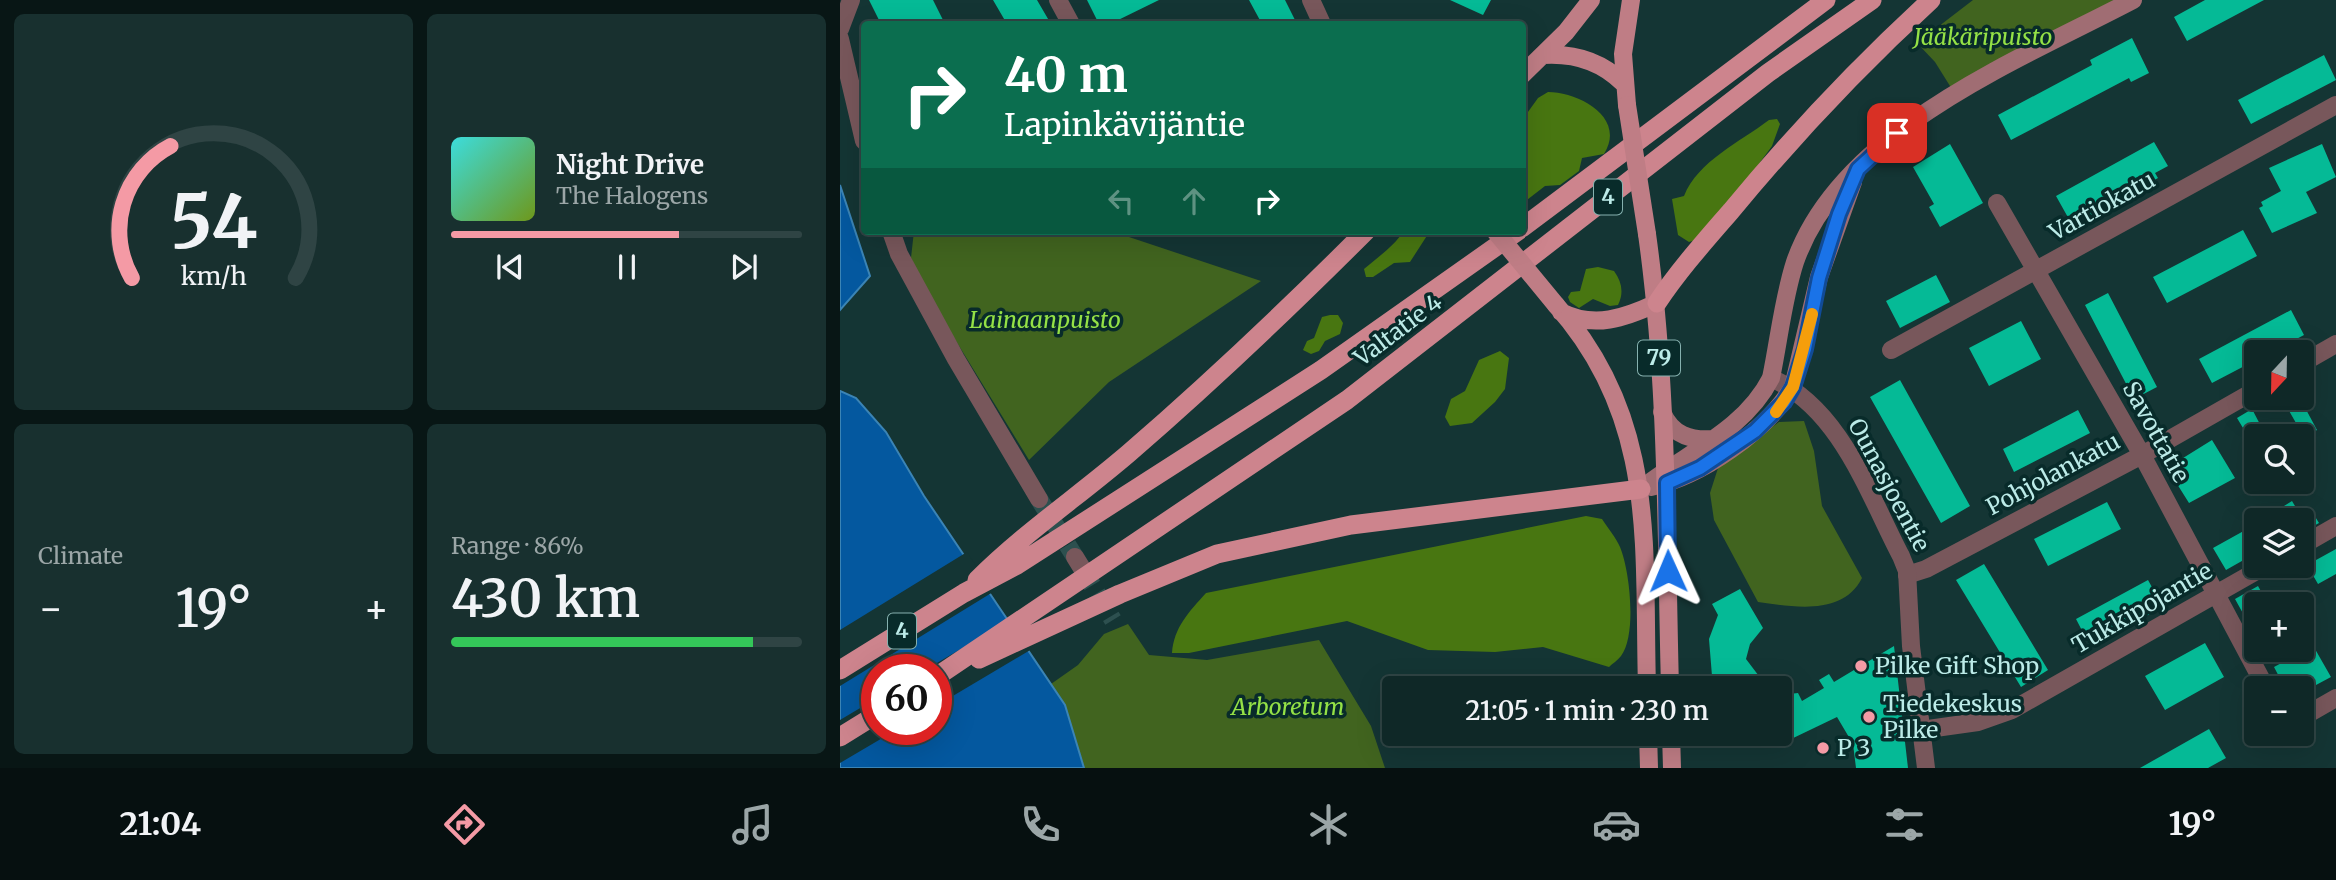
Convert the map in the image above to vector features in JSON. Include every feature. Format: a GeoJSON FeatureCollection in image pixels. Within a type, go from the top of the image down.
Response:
{"type":"FeatureCollection","features":[{"type":"Feature","properties":{"kind":"highway","name":"4"},"geometry":{"type":"LineString","coordinates":[[1526,225],[1826,0]]}},
{"type":"Feature","properties":{"kind":"highway","name":"Valtatie 4"},"geometry":{"type":"LineString","coordinates":[[952,666],[1347,400],[1758,81],[1872,0]]}},
{"type":"Feature","properties":{"kind":"highway"},"geometry":{"type":"LineString","coordinates":[[1657,303],[1673,279],[1802,127],[1931,0]]}},
{"type":"Feature","properties":{"kind":"highway"},"geometry":{"type":"LineString","coordinates":[[1013,557],[1064,508],[1222,372],[1362,235]]}},
{"type":"Feature","properties":{"kind":"highway","name":"Valtatie 4"},"geometry":{"type":"LineString","coordinates":[[1013,557],[1321,370],[1512,235]]}},
{"type":"Feature","properties":{"kind":"highway"},"geometry":{"type":"LineString","coordinates":[[952,670],[1057,625],[1120,594],[1217,554],[1351,525],[1641,489]]}},
{"type":"Feature","properties":{"kind":"highway","name":"4"},"geometry":{"type":"LineString","coordinates":[[840,670],[964,593],[1013,557]]}},
{"type":"Feature","properties":{"kind":"highway"},"geometry":{"type":"LineString","coordinates":[[840,737],[861,724]]}},
{"type":"Feature","properties":{"kind":"main road"},"geometry":{"type":"LineString","coordinates":[[1526,71],[1591,0]]}},
{"type":"Feature","properties":{"kind":"main road","name":"79"},"geometry":{"type":"LineString","coordinates":[[1631,0],[1623,54],[1623,83],[1657,303],[1667,476],[1670,676]]}},
{"type":"Feature","properties":{"kind":"main road"},"geometry":{"type":"LineString","coordinates":[[1641,489],[1667,476],[1754,406],[1772,377],[1798,255],[1815,221],[1858,169],[1914,119],[1955,94],[2133,0]]}},
{"type":"Feature","properties":{"kind":"main road"},"geometry":{"type":"LineString","coordinates":[[1543,55],[1559,54],[1588,60],[1603,67],[1623,83]]}},
{"type":"Feature","properties":{"kind":"main road"},"geometry":{"type":"LineString","coordinates":[[1667,476],[1700,468],[1755,431],[1773,415],[1793,387],[1805,349],[1819,278],[1839,214],[1858,169]]}},
{"type":"Feature","properties":{"kind":"main road","name":"79"},"geometry":{"type":"LineString","coordinates":[[1498,235],[1559,308],[1613,391],[1634,450],[1641,489],[1647,676]]}},
{"type":"Feature","properties":{"kind":"main road"},"geometry":{"type":"LineString","coordinates":[[1559,308],[1582,320],[1596,322],[1617,319],[1657,303]]}},
{"type":"Feature","properties":{"kind":"main road"},"geometry":{"type":"LineString","coordinates":[[1662,412],[1669,425],[1678,433],[1690,438],[1714,439]]}},
{"type":"Feature","properties":{"kind":"main road"},"geometry":{"type":"LineString","coordinates":[[1648,746],[1649,768]]}},
{"type":"Feature","properties":{"kind":"main road"},"geometry":{"type":"LineString","coordinates":[[1671,746],[1672,768]]}},
{"type":"Feature","properties":{"kind":"street"},"geometry":{"type":"LineString","coordinates":[[840,29],[851,0]]}},
{"type":"Feature","properties":{"kind":"street"},"geometry":{"type":"LineString","coordinates":[[1058,0],[1069,21]]}},
{"type":"Feature","properties":{"kind":"street"},"geometry":{"type":"LineString","coordinates":[[1311,0],[1321,21]]}},
{"type":"Feature","properties":{"kind":"street"},"geometry":{"type":"LineString","coordinates":[[840,38],[861,128]]}},
{"type":"Feature","properties":{"kind":"street","name":"Vartiokatu"},"geometry":{"type":"LineString","coordinates":[[1891,350],[2336,105]]}},
{"type":"Feature","properties":{"kind":"street","name":"Savottatie"},"geometry":{"type":"LineString","coordinates":[[1997,203],[2142,455],[2260,676]]}},
{"type":"Feature","properties":{"kind":"street"},"geometry":{"type":"LineString","coordinates":[[892,235],[899,254],[956,359],[1039,499]]}},
{"type":"Feature","properties":{"kind":"street"},"geometry":{"type":"LineString","coordinates":[[2314,357],[2336,344]]}},
{"type":"Feature","properties":{"kind":"street","name":"Ounasjoentie"},"geometry":{"type":"LineString","coordinates":[[1772,377],[1793,387],[1815,407],[1836,433],[1902,556],[1907,575],[1926,768]]}},
{"type":"Feature","properties":{"kind":"street","name":"Pohjolankatu"},"geometry":{"type":"LineString","coordinates":[[1907,575],[1926,569],[2142,455],[2244,397]]}},
{"type":"Feature","properties":{"kind":"street"},"geometry":{"type":"LineString","coordinates":[[2314,538],[2336,526]]}},
{"type":"Feature","properties":{"kind":"street","name":"Tukkipojantie"},"geometry":{"type":"LineString","coordinates":[[1921,730],[1978,722],[2012,710],[2244,578]]}},
{"type":"Feature","properties":{"kind":"street"},"geometry":{"type":"LineString","coordinates":[[2314,711],[2336,698]]}},
{"type":"Feature","properties":{"kind":"green space","name":"Jääkäripuisto"},"geometry":{"type":"Polygon","coordinates":[[[1973,0],[2114,0],[1955,94],[1935,62],[1917,43],[1973,0]]]}},
{"type":"Feature","properties":{"kind":"green space"},"geometry":{"type":"Polygon","coordinates":[[[1548,92],[1560,93],[1585,102],[1604,118],[1609,129],[1609,141],[1604,154],[1582,158],[1579,171],[1560,185],[1545,186],[1526,201],[1526,115],[1538,98],[1548,92]]]}},
{"type":"Feature","properties":{"kind":"green space"},"geometry":{"type":"Polygon","coordinates":[[[1777,119],[1780,124],[1772,146],[1696,240],[1689,242],[1678,235],[1672,199],[1684,196],[1690,184],[1709,162],[1769,120],[1777,119]]]}},
{"type":"Feature","properties":{"kind":"green space","name":"Lainaanpuisto"},"geometry":{"type":"Polygon","coordinates":[[[914,235],[1123,235],[1261,281],[1109,382],[1029,460],[937,310],[911,258],[914,235]]]}},
{"type":"Feature","properties":{"kind":"green space"},"geometry":{"type":"Polygon","coordinates":[[[1400,235],[1427,235],[1410,262],[1394,263],[1373,277],[1366,277],[1364,269],[1400,235]]]}},
{"type":"Feature","properties":{"kind":"green space"},"geometry":{"type":"Polygon","coordinates":[[[1598,267],[1614,271],[1617,275],[1620,301],[1618,305],[1610,306],[1593,299],[1579,308],[1570,302],[1568,297],[1571,292],[1580,291],[1586,269],[1598,267]]]}},
{"type":"Feature","properties":{"kind":"green space"},"geometry":{"type":"Polygon","coordinates":[[[1338,315],[1343,323],[1340,334],[1325,341],[1319,351],[1311,354],[1303,350],[1307,341],[1314,338],[1322,317],[1338,315]]]}},
{"type":"Feature","properties":{"kind":"green space"},"geometry":{"type":"Polygon","coordinates":[[[1500,351],[1509,358],[1505,389],[1472,423],[1450,426],[1445,417],[1451,399],[1465,391],[1479,360],[1500,351]]]}},
{"type":"Feature","properties":{"kind":"green space"},"geometry":{"type":"Polygon","coordinates":[[[1804,421],[1814,451],[1822,506],[1862,578],[1854,590],[1830,604],[1802,607],[1758,602],[1714,520],[1710,493],[1719,465],[1779,422],[1804,421]]]}},
{"type":"Feature","properties":{"kind":"green space"},"geometry":{"type":"Polygon","coordinates":[[[1586,516],[1602,519],[1620,547],[1627,571],[1629,633],[1621,656],[1609,667],[1543,647],[1495,652],[1428,650],[1347,621],[1189,653],[1172,653],[1179,628],[1206,593],[1586,516]]]}},
{"type":"Feature","properties":{"kind":"green space","name":"Arboretum"},"geometry":{"type":"Polygon","coordinates":[[[1128,624],[1149,655],[1207,660],[1319,640],[1371,726],[1385,768],[1084,768],[1065,705],[1051,684],[1078,665],[1104,634],[1128,624]]]}},
{"type":"Feature","properties":{"kind":"water"},"geometry":{"type":"Polygon","coordinates":[[[840,185],[870,276],[840,310],[840,185]]]}},
{"type":"Feature","properties":{"kind":"water"},"geometry":{"type":"Polygon","coordinates":[[[840,391],[856,398],[886,432],[924,496],[1065,705],[1084,768],[840,768],[840,391]]]}},
{"type":"Feature","properties":{"kind":"pier"},"geometry":{"type":"Polygon","coordinates":[[[967,552],[993,592],[892,654],[861,654],[861,673],[840,686],[840,630],[967,552]]]}},
{"type":"Feature","properties":{"kind":"pier"},"geometry":{"type":"Polygon","coordinates":[[[1012,619],[1032,649],[952,696],[952,654],[1012,619]]]}},
{"type":"Feature","properties":{"kind":"pier"},"geometry":{"type":"Polygon","coordinates":[[[861,708],[861,745],[871,745],[840,763],[840,720],[861,708]]]}},
{"type":"Feature","properties":{"kind":"building"},"geometry":{"type":"Polygon","coordinates":[[[869,0],[933,0],[944,21],[880,21],[869,0]]]}},
{"type":"Feature","properties":{"kind":"building"},"geometry":{"type":"Polygon","coordinates":[[[993,0],[1037,0],[1049,21],[1005,21],[993,0]]]}},
{"type":"Feature","properties":{"kind":"building"},"geometry":{"type":"Polygon","coordinates":[[[1087,0],[1159,0],[1116,21],[1098,21],[1087,0]]]}},
{"type":"Feature","properties":{"kind":"building"},"geometry":{"type":"Polygon","coordinates":[[[1249,0],[1285,0],[1296,21],[1260,21],[1249,0]]]}},
{"type":"Feature","properties":{"kind":"building"},"geometry":{"type":"Polygon","coordinates":[[[1450,0],[1491,0],[1483,15],[1450,0]]]}},
{"type":"Feature","properties":{"kind":"building"},"geometry":{"type":"Polygon","coordinates":[[[2205,0],[2264,0],[2187,41],[2174,17],[2205,0]]]}},
{"type":"Feature","properties":{"kind":"building"},"geometry":{"type":"Polygon","coordinates":[[[2132,38],[2149,73],[2131,82],[2129,78],[2011,140],[1998,115],[2092,65],[2090,60],[2132,38]]]}},
{"type":"Feature","properties":{"kind":"building"},"geometry":{"type":"Polygon","coordinates":[[[2324,55],[2336,80],[2251,124],[2238,100],[2324,55]]]}},
{"type":"Feature","properties":{"kind":"building"},"geometry":{"type":"Polygon","coordinates":[[[2154,142],[2168,166],[2155,173],[2158,178],[2135,191],[2132,186],[2106,201],[2109,205],[2084,220],[2082,214],[2070,221],[2056,196],[2154,142]]]}},
{"type":"Feature","properties":{"kind":"building"},"geometry":{"type":"Polygon","coordinates":[[[1950,144],[1983,203],[1940,227],[1929,207],[1934,204],[1913,167],[1950,144]]]}},
{"type":"Feature","properties":{"kind":"building"},"geometry":{"type":"Polygon","coordinates":[[[2322,144],[2336,177],[2306,192],[2317,213],[2272,233],[2259,208],[2263,206],[2261,202],[2281,191],[2269,168],[2322,144]]]}},
{"type":"Feature","properties":{"kind":"building"},"geometry":{"type":"Polygon","coordinates":[[[2243,230],[2257,256],[2167,303],[2153,277],[2243,230]]]}},
{"type":"Feature","properties":{"kind":"building"},"geometry":{"type":"Polygon","coordinates":[[[1936,275],[1950,302],[1900,328],[1886,301],[1936,275]]]}},
{"type":"Feature","properties":{"kind":"building"},"geometry":{"type":"Polygon","coordinates":[[[2108,293],[2157,387],[2134,399],[2085,305],[2108,293]]]}},
{"type":"Feature","properties":{"kind":"building"},"geometry":{"type":"Polygon","coordinates":[[[2291,310],[2304,335],[2295,340],[2244,340],[2244,366],[2212,383],[2199,359],[2291,310]]]}},
{"type":"Feature","properties":{"kind":"building"},"geometry":{"type":"Polygon","coordinates":[[[2021,321],[2041,359],[1989,386],[1969,348],[2021,321]]]}},
{"type":"Feature","properties":{"kind":"building"},"geometry":{"type":"Polygon","coordinates":[[[1900,380],[1970,506],[1941,523],[1870,397],[1900,380]]]}},
{"type":"Feature","properties":{"kind":"building"},"geometry":{"type":"Polygon","coordinates":[[[2078,410],[2090,433],[2014,472],[2003,449],[2078,410]]]}},
{"type":"Feature","properties":{"kind":"building"},"geometry":{"type":"Polygon","coordinates":[[[2253,410],[2260,424],[2244,424],[2244,430],[2237,418],[2253,410]]]}},
{"type":"Feature","properties":{"kind":"building"},"geometry":{"type":"Polygon","coordinates":[[[2289,410],[2306,410],[2314,424],[2297,424],[2289,410]]]}},
{"type":"Feature","properties":{"kind":"building"},"geometry":{"type":"Polygon","coordinates":[[[2212,440],[2235,478],[2189,503],[2167,468],[2212,440]]]}},
{"type":"Feature","properties":{"kind":"building"},"geometry":{"type":"Polygon","coordinates":[[[2292,501],[2296,508],[2281,508],[2292,501]]]}},
{"type":"Feature","properties":{"kind":"building"},"geometry":{"type":"Polygon","coordinates":[[[2107,502],[2121,529],[2048,566],[2034,539],[2107,502]]]}},
{"type":"Feature","properties":{"kind":"building"},"geometry":{"type":"Polygon","coordinates":[[[2244,531],[2244,560],[2226,570],[2213,548],[2244,531]]]}},
{"type":"Feature","properties":{"kind":"building"},"geometry":{"type":"Polygon","coordinates":[[[2336,549],[2336,574],[2318,584],[2314,577],[2314,561],[2336,549]]]}},
{"type":"Feature","properties":{"kind":"building"},"geometry":{"type":"Polygon","coordinates":[[[1984,564],[2048,670],[2021,687],[1956,580],[1984,564]]]}},
{"type":"Feature","properties":{"kind":"building"},"geometry":{"type":"Polygon","coordinates":[[[2148,580],[2163,607],[2090,646],[2076,619],[2148,580]]]}},
{"type":"Feature","properties":{"kind":"building"},"geometry":{"type":"Polygon","coordinates":[[[2258,586],[2261,592],[2247,592],[2258,586]]]}},
{"type":"Feature","properties":{"kind":"building"},"geometry":{"type":"Polygon","coordinates":[[[1740,589],[1763,628],[1750,644],[1746,659],[1759,676],[1712,676],[1709,639],[1718,615],[1712,604],[1740,589]]]}},
{"type":"Feature","properties":{"kind":"building"},"geometry":{"type":"Polygon","coordinates":[[[2244,594],[2244,615],[2235,599],[2244,594]]]}},
{"type":"Feature","properties":{"kind":"building"},"geometry":{"type":"Polygon","coordinates":[[[2205,643],[2224,677],[2165,710],[2145,676],[2205,643]]]}},
{"type":"Feature","properties":{"kind":"building","name":"Tiedekeskus Pilke"},"geometry":{"type":"Polygon","coordinates":[[[1894,646],[1908,768],[1856,768],[1853,744],[1837,717],[1792,739],[1792,694],[1798,693],[1802,701],[1824,688],[1819,680],[1829,674],[1834,682],[1894,646]]]}},
{"type":"Feature","properties":{"kind":"building"},"geometry":{"type":"Polygon","coordinates":[[[2315,649],[2331,677],[2314,686],[2314,676],[2279,676],[2274,667],[2283,662],[2314,662],[2315,649]]]}},
{"type":"Feature","properties":{"kind":"building"},"geometry":{"type":"Polygon","coordinates":[[[2209,729],[2226,758],[2208,768],[2140,768],[2209,729]]]}},
{"type":"Feature","properties":{"kind":"tunnel"},"geometry":{"type":"LineString","coordinates":[[1039,499],[1075,557]]}},
{"type":"Feature","properties":{"kind":"tunnel"},"geometry":{"type":"LineString","coordinates":[[1083,570],[1113,620]]}},
{"type":"Feature","properties":{"kind":"slow traffic"},"geometry":{"type":"LineString","coordinates":[[1776,412],[1793,387],[1812,314]]}},
{"type":"Feature","properties":{"kind":"place","name":"Pilke Gift Shop"},"geometry":{"type":"Point","coordinates":[1861,666]}},
{"type":"Feature","properties":{"kind":"place","name":"Tiedekeskus Pilke"},"geometry":{"type":"Point","coordinates":[1869,717]}},
{"type":"Feature","properties":{"kind":"place","name":"P 3"},"geometry":{"type":"Point","coordinates":[1823,748]}},
{"type":"Feature","properties":{"kind":"route"},"geometry":{"type":"LineString","coordinates":[[1668,571],[1667,483],[1700,468],[1755,431],[1784,402],[1793,387],[1805,349],[1819,278],[1839,214],[1858,169],[1897,133]]}}]}
